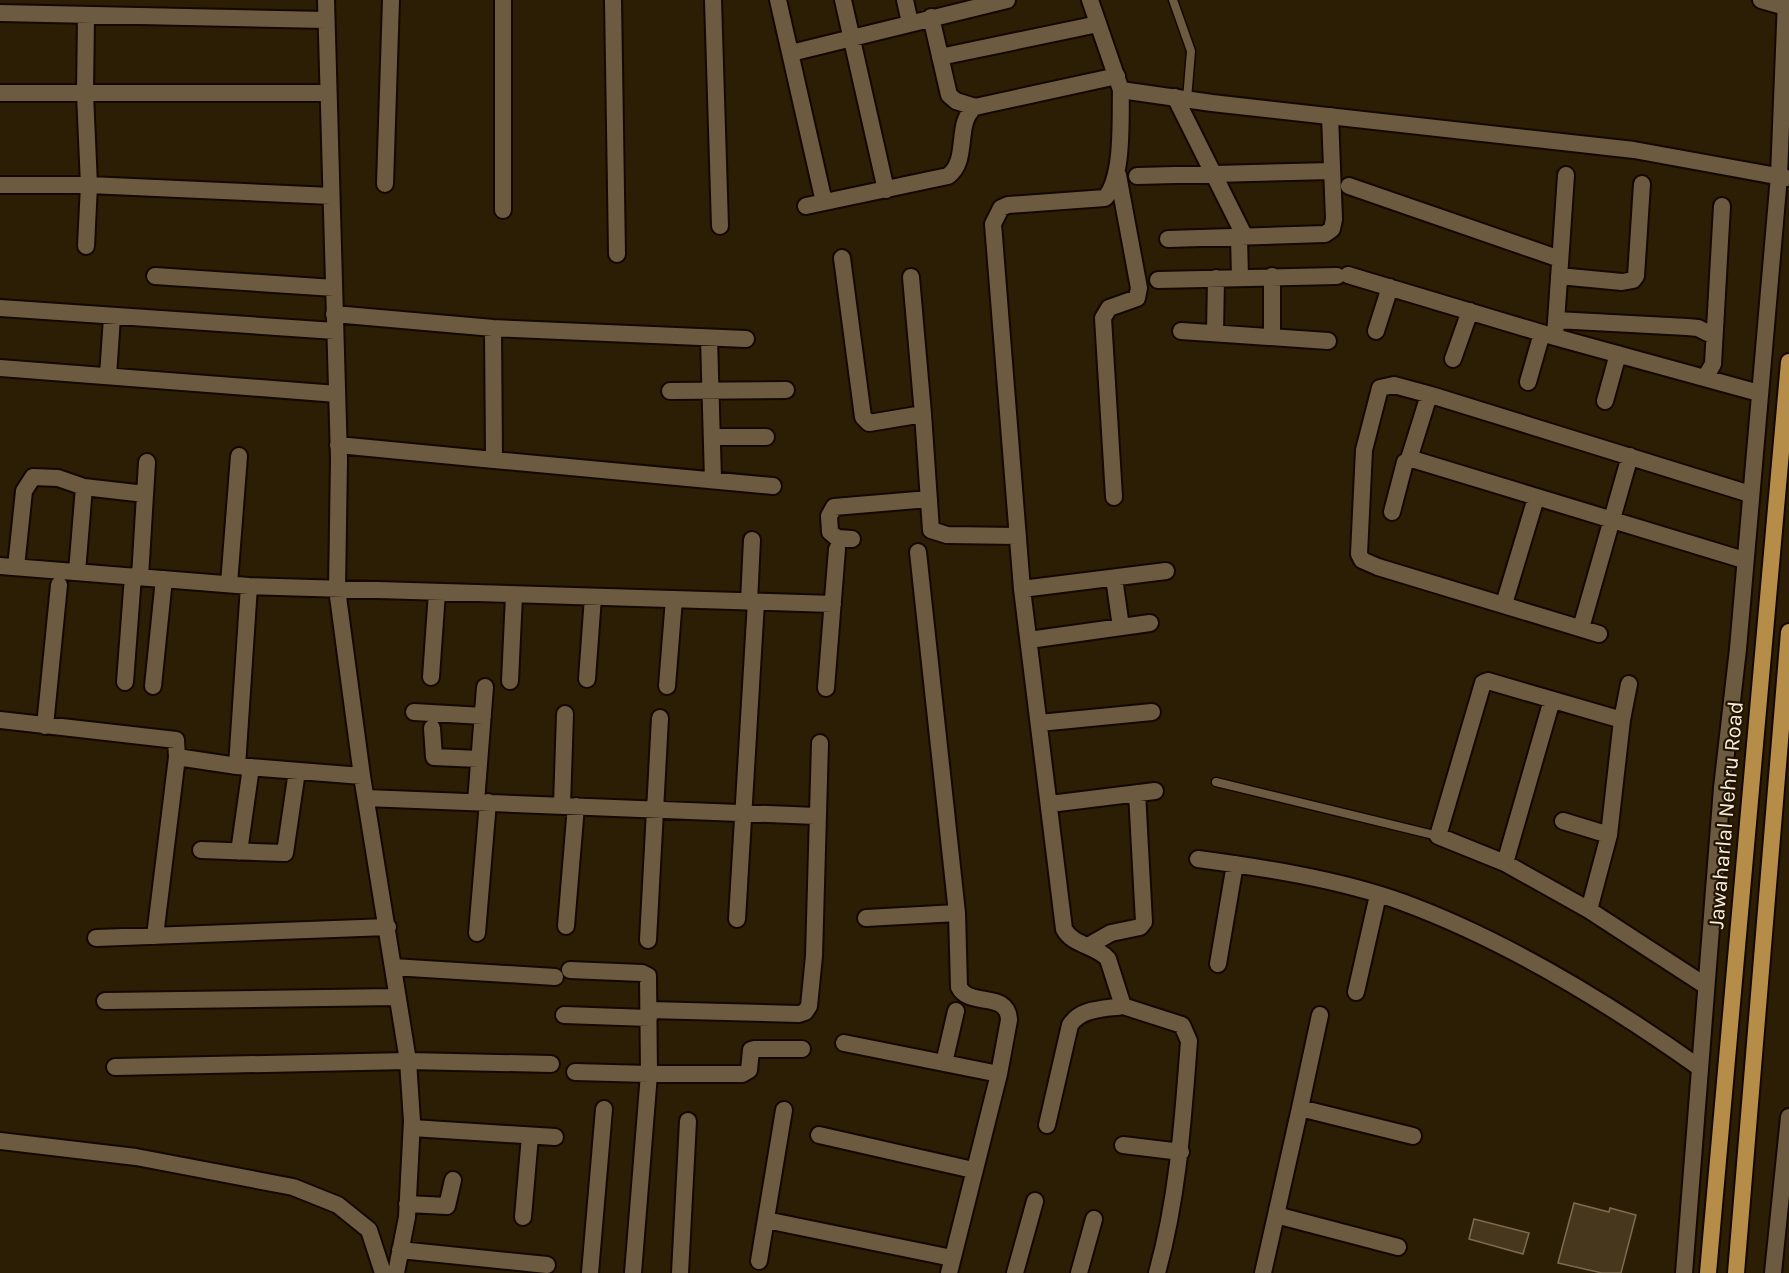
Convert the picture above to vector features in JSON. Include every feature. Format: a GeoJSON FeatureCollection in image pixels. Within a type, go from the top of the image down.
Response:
{"type":"FeatureCollection","features":[{"type":"Feature","properties":{"kind":"main road","name":"Jawaharlal Nehru Road"},"geometry":{"type":"LineString","coordinates":[[1708,1273],[1789,362]]}},
{"type":"Feature","properties":{"kind":"main road"},"geometry":{"type":"LineString","coordinates":[[1736,1273],[1789,632]]}},
{"type":"Feature","properties":{"kind":"street"},"geometry":{"type":"LineString","coordinates":[[326,0],[338,445],[336,589],[362,776],[408,1061],[412,1128],[407,1204],[396,1273]]}},
{"type":"Feature","properties":{"kind":"street"},"geometry":{"type":"LineString","coordinates":[[385,184],[391,0]]}},
{"type":"Feature","properties":{"kind":"street"},"geometry":{"type":"LineString","coordinates":[[503,0],[503,210]]}},
{"type":"Feature","properties":{"kind":"street"},"geometry":{"type":"LineString","coordinates":[[613,0],[617,254]]}},
{"type":"Feature","properties":{"kind":"street"},"geometry":{"type":"LineString","coordinates":[[714,0],[720,226]]}},
{"type":"Feature","properties":{"kind":"street"},"geometry":{"type":"LineString","coordinates":[[778,0],[824,202]]}},
{"type":"Feature","properties":{"kind":"street"},"geometry":{"type":"LineString","coordinates":[[843,0],[886,190]]}},
{"type":"Feature","properties":{"kind":"street"},"geometry":{"type":"LineString","coordinates":[[905,0],[910,22]]}},
{"type":"Feature","properties":{"kind":"street"},"geometry":{"type":"LineString","coordinates":[[790,53],[931,17],[967,4],[1007,0]]}},
{"type":"Feature","properties":{"kind":"street"},"geometry":{"type":"LineString","coordinates":[[1090,0],[1119,83],[1117,171],[1139,288],[1137,298],[1109,308],[1103,318],[1114,497]]}},
{"type":"Feature","properties":{"kind":"street"},"geometry":{"type":"LineString","coordinates":[[1684,1273],[1706,986],[1759,393],[1784,177],[1786,3],[1761,0]]}},
{"type":"Feature","properties":{"kind":"street"},"geometry":{"type":"LineString","coordinates":[[0,13],[326,20]]}},
{"type":"Feature","properties":{"kind":"street"},"geometry":{"type":"LineString","coordinates":[[86,16],[85,94],[90,185],[86,246]]}},
{"type":"Feature","properties":{"kind":"street"},"geometry":{"type":"LineString","coordinates":[[931,17],[949,94],[956,101],[975,107],[1119,83],[1181,98],[1634,150],[1784,177]]}},
{"type":"Feature","properties":{"kind":"street"},"geometry":{"type":"LineString","coordinates":[[940,57],[1098,24]]}},
{"type":"Feature","properties":{"kind":"street"},"geometry":{"type":"LineString","coordinates":[[0,93],[328,93]]}},
{"type":"Feature","properties":{"kind":"street"},"geometry":{"type":"LineString","coordinates":[[1181,98],[1242,237],[1240,277]]}},
{"type":"Feature","properties":{"kind":"street"},"geometry":{"type":"LineString","coordinates":[[806,206],[948,176],[958,166],[966,118],[975,107]]}},
{"type":"Feature","properties":{"kind":"street"},"geometry":{"type":"LineString","coordinates":[[1168,239],[1325,234],[1332,229],[1334,219],[1330,116]]}},
{"type":"Feature","properties":{"kind":"street"},"geometry":{"type":"LineString","coordinates":[[1117,171],[1112,190],[1105,198],[1008,205],[1001,208],[993,224],[1022,590],[1064,929],[1068,937],[1108,959],[1123,1006]]}},
{"type":"Feature","properties":{"kind":"street"},"geometry":{"type":"LineString","coordinates":[[1137,176],[1332,171]]}},
{"type":"Feature","properties":{"kind":"street"},"geometry":{"type":"LineString","coordinates":[[1528,382],[1551,330],[1559,276],[1566,175]]}},
{"type":"Feature","properties":{"kind":"street"},"geometry":{"type":"LineString","coordinates":[[1559,276],[1622,282],[1633,280],[1642,184]]}},
{"type":"Feature","properties":{"kind":"street"},"geometry":{"type":"LineString","coordinates":[[0,185],[90,185],[331,196]]}},
{"type":"Feature","properties":{"kind":"street"},"geometry":{"type":"LineString","coordinates":[[1349,186],[1560,258]]}},
{"type":"Feature","properties":{"kind":"street"},"geometry":{"type":"LineString","coordinates":[[1705,378],[1713,364],[1722,206]]}},
{"type":"Feature","properties":{"kind":"street"},"geometry":{"type":"LineString","coordinates":[[842,258],[863,417],[869,423],[923,414]]}},
{"type":"Feature","properties":{"kind":"street"},"geometry":{"type":"LineString","coordinates":[[1158,280],[1342,275],[1470,311],[1551,330],[1618,354],[1759,393]]}},
{"type":"Feature","properties":{"kind":"street"},"geometry":{"type":"LineString","coordinates":[[155,276],[334,288]]}},
{"type":"Feature","properties":{"kind":"street"},"geometry":{"type":"LineString","coordinates":[[1272,276],[1272,337]]}},
{"type":"Feature","properties":{"kind":"street"},"geometry":{"type":"LineString","coordinates":[[911,277],[932,530],[938,534],[1018,536]]}},
{"type":"Feature","properties":{"kind":"street"},"geometry":{"type":"LineString","coordinates":[[1215,333],[1216,278]]}},
{"type":"Feature","properties":{"kind":"street"},"geometry":{"type":"LineString","coordinates":[[1376,331],[1390,287]]}},
{"type":"Feature","properties":{"kind":"street"},"geometry":{"type":"LineString","coordinates":[[0,308],[112,316],[335,322],[746,339]]}},
{"type":"Feature","properties":{"kind":"street"},"geometry":{"type":"LineString","coordinates":[[1453,359],[1470,311]]}},
{"type":"Feature","properties":{"kind":"street"},"geometry":{"type":"LineString","coordinates":[[108,376],[112,316]]}},
{"type":"Feature","properties":{"kind":"street"},"geometry":{"type":"LineString","coordinates":[[1551,330],[1686,327],[1698,328],[1714,336]]}},
{"type":"Feature","properties":{"kind":"street"},"geometry":{"type":"LineString","coordinates":[[493,328],[494,460]]}},
{"type":"Feature","properties":{"kind":"street"},"geometry":{"type":"LineString","coordinates":[[1181,331],[1328,341]]}},
{"type":"Feature","properties":{"kind":"street"},"geometry":{"type":"LineString","coordinates":[[709,338],[712,480]]}},
{"type":"Feature","properties":{"kind":"street"},"geometry":{"type":"LineString","coordinates":[[1605,401],[1618,354]]}},
{"type":"Feature","properties":{"kind":"street"},"geometry":{"type":"LineString","coordinates":[[0,368],[337,394]]}},
{"type":"Feature","properties":{"kind":"street"},"geometry":{"type":"LineString","coordinates":[[1599,634],[1378,567],[1362,560],[1359,554],[1364,450],[1380,388],[1394,385],[1429,395],[1750,494]]}},
{"type":"Feature","properties":{"kind":"street"},"geometry":{"type":"LineString","coordinates":[[670,391],[786,390]]}},
{"type":"Feature","properties":{"kind":"street"},"geometry":{"type":"LineString","coordinates":[[1392,512],[1405,462],[1409,459],[1429,395]]}},
{"type":"Feature","properties":{"kind":"street"},"geometry":{"type":"LineString","coordinates":[[712,436],[766,437]]}},
{"type":"Feature","properties":{"kind":"street"},"geometry":{"type":"LineString","coordinates":[[338,445],[773,486]]}},
{"type":"Feature","properties":{"kind":"street"},"geometry":{"type":"LineString","coordinates":[[229,584],[239,456]]}},
{"type":"Feature","properties":{"kind":"street"},"geometry":{"type":"LineString","coordinates":[[1581,628],[1630,456]]}},
{"type":"Feature","properties":{"kind":"street"},"geometry":{"type":"LineString","coordinates":[[1409,459],[1744,560]]}},
{"type":"Feature","properties":{"kind":"street"},"geometry":{"type":"LineString","coordinates":[[125,682],[147,462]]}},
{"type":"Feature","properties":{"kind":"street"},"geometry":{"type":"LineString","coordinates":[[145,495],[84,488],[58,478],[33,477],[27,483],[8,566],[249,586],[833,604]]}},
{"type":"Feature","properties":{"kind":"street"},"geometry":{"type":"LineString","coordinates":[[77,572],[84,488]]}},
{"type":"Feature","properties":{"kind":"street"},"geometry":{"type":"LineString","coordinates":[[1504,604],[1536,498]]}},
{"type":"Feature","properties":{"kind":"street"},"geometry":{"type":"LineString","coordinates":[[852,539],[837,538],[830,532],[829,516],[834,507],[929,499]]}},
{"type":"Feature","properties":{"kind":"street"},"geometry":{"type":"LineString","coordinates":[[737,918],[753,602],[752,540]]}},
{"type":"Feature","properties":{"kind":"street"},"geometry":{"type":"LineString","coordinates":[[826,688],[837,549]]}},
{"type":"Feature","properties":{"kind":"street"},"geometry":{"type":"LineString","coordinates":[[766,1220],[951,1266],[973,1170],[999,1074],[1009,1013],[1001,1003],[961,991],[957,913],[918,552]]}},
{"type":"Feature","properties":{"kind":"street"},"geometry":{"type":"LineString","coordinates":[[1022,590],[1166,571]]}},
{"type":"Feature","properties":{"kind":"street"},"geometry":{"type":"LineString","coordinates":[[1114,578],[1121,627]]}},
{"type":"Feature","properties":{"kind":"street"},"geometry":{"type":"LineString","coordinates":[[153,686],[164,579]]}},
{"type":"Feature","properties":{"kind":"street"},"geometry":{"type":"LineString","coordinates":[[45,726],[59,585]]}},
{"type":"Feature","properties":{"kind":"street"},"geometry":{"type":"LineString","coordinates":[[239,852],[249,586]]}},
{"type":"Feature","properties":{"kind":"street"},"geometry":{"type":"LineString","coordinates":[[431,678],[437,592]]}},
{"type":"Feature","properties":{"kind":"street"},"geometry":{"type":"LineString","coordinates":[[510,681],[514,595]]}},
{"type":"Feature","properties":{"kind":"street"},"geometry":{"type":"LineString","coordinates":[[587,679],[593,597]]}},
{"type":"Feature","properties":{"kind":"street"},"geometry":{"type":"LineString","coordinates":[[667,686],[674,599]]}},
{"type":"Feature","properties":{"kind":"street"},"geometry":{"type":"LineString","coordinates":[[1029,640],[1150,623]]}},
{"type":"Feature","properties":{"kind":"street"},"geometry":{"type":"LineString","coordinates":[[1622,720],[1488,681],[1483,683],[1438,836],[1504,863],[1589,910],[1706,986]]}},
{"type":"Feature","properties":{"kind":"street"},"geometry":{"type":"LineString","coordinates":[[1589,910],[1609,835],[1622,720],[1629,684]]}},
{"type":"Feature","properties":{"kind":"street"},"geometry":{"type":"LineString","coordinates":[[477,933],[482,802],[479,759],[485,687]]}},
{"type":"Feature","properties":{"kind":"street"},"geometry":{"type":"LineString","coordinates":[[1504,863],[1552,700]]}},
{"type":"Feature","properties":{"kind":"street"},"geometry":{"type":"LineString","coordinates":[[414,712],[483,716]]}},
{"type":"Feature","properties":{"kind":"street"},"geometry":{"type":"LineString","coordinates":[[1040,723],[1152,712]]}},
{"type":"Feature","properties":{"kind":"street"},"geometry":{"type":"LineString","coordinates":[[565,714],[569,805],[566,926]]}},
{"type":"Feature","properties":{"kind":"street"},"geometry":{"type":"LineString","coordinates":[[648,940],[660,718]]}},
{"type":"Feature","properties":{"kind":"street"},"geometry":{"type":"LineString","coordinates":[[0,720],[172,738],[178,744],[155,936]]}},
{"type":"Feature","properties":{"kind":"street"},"geometry":{"type":"LineString","coordinates":[[432,728],[434,757],[479,759]]}},
{"type":"Feature","properties":{"kind":"street"},"geometry":{"type":"LineString","coordinates":[[564,1015],[798,1014],[805,1012],[808,1006],[813,956],[820,744]]}},
{"type":"Feature","properties":{"kind":"street"},"geometry":{"type":"LineString","coordinates":[[177,757],[244,766],[362,776]]}},
{"type":"Feature","properties":{"kind":"street"},"geometry":{"type":"LineString","coordinates":[[201,850],[282,854],[287,850],[297,771]]}},
{"type":"Feature","properties":{"kind":"street"},"geometry":{"type":"LineString","coordinates":[[1050,804],[1155,791]]}},
{"type":"Feature","properties":{"kind":"street"},"geometry":{"type":"LineString","coordinates":[[1088,946],[1112,933],[1140,927],[1144,922],[1137,793]]}},
{"type":"Feature","properties":{"kind":"street"},"geometry":{"type":"LineString","coordinates":[[366,798],[816,816]]}},
{"type":"Feature","properties":{"kind":"street"},"geometry":{"type":"LineString","coordinates":[[1563,821],[1609,835]]}},
{"type":"Feature","properties":{"kind":"street"},"geometry":{"type":"LineString","coordinates":[[1198,859],[1234,864],[1402,902],[1501,946],[1605,1006],[1700,1068]]}},
{"type":"Feature","properties":{"kind":"street"},"geometry":{"type":"LineString","coordinates":[[1218,964],[1234,864]]}},
{"type":"Feature","properties":{"kind":"street"},"geometry":{"type":"LineString","coordinates":[[1356,992],[1378,895]]}},
{"type":"Feature","properties":{"kind":"street"},"geometry":{"type":"LineString","coordinates":[[866,918],[957,913]]}},
{"type":"Feature","properties":{"kind":"street"},"geometry":{"type":"LineString","coordinates":[[96,938],[388,927]]}},
{"type":"Feature","properties":{"kind":"street"},"geometry":{"type":"LineString","coordinates":[[393,968],[562,974],[646,973],[649,1074],[633,1273]]}},
{"type":"Feature","properties":{"kind":"street"},"geometry":{"type":"LineString","coordinates":[[105,1001],[396,997]]}},
{"type":"Feature","properties":{"kind":"street"},"geometry":{"type":"LineString","coordinates":[[1047,1125],[1070,1025],[1075,1017],[1123,1006],[1175,1022],[1187,1032],[1189,1041],[1180,1152],[1166,1238],[1156,1273]]}},
{"type":"Feature","properties":{"kind":"street"},"geometry":{"type":"LineString","coordinates":[[944,1063],[956,1011]]}},
{"type":"Feature","properties":{"kind":"street"},"geometry":{"type":"LineString","coordinates":[[1263,1273],[1320,1015]]}},
{"type":"Feature","properties":{"kind":"street"},"geometry":{"type":"LineString","coordinates":[[844,1043],[999,1074]]}},
{"type":"Feature","properties":{"kind":"street"},"geometry":{"type":"LineString","coordinates":[[575,1072],[742,1074],[749,1070],[751,1050],[802,1049]]}},
{"type":"Feature","properties":{"kind":"street"},"geometry":{"type":"LineString","coordinates":[[115,1067],[408,1061],[551,1064]]}},
{"type":"Feature","properties":{"kind":"street"},"geometry":{"type":"LineString","coordinates":[[1300,1108],[1413,1137]]}},
{"type":"Feature","properties":{"kind":"street"},"geometry":{"type":"LineString","coordinates":[[590,1273],[604,1109]]}},
{"type":"Feature","properties":{"kind":"street"},"geometry":{"type":"LineString","coordinates":[[759,1262],[784,1110]]}},
{"type":"Feature","properties":{"kind":"street"},"geometry":{"type":"LineString","coordinates":[[1773,1273],[1789,1117]]}},
{"type":"Feature","properties":{"kind":"street"},"geometry":{"type":"LineString","coordinates":[[680,1273],[688,1122]]}},
{"type":"Feature","properties":{"kind":"street"},"geometry":{"type":"LineString","coordinates":[[412,1128],[555,1137]]}},
{"type":"Feature","properties":{"kind":"street"},"geometry":{"type":"LineString","coordinates":[[523,1216],[530,1136]]}},
{"type":"Feature","properties":{"kind":"street"},"geometry":{"type":"LineString","coordinates":[[819,1136],[973,1170]]}},
{"type":"Feature","properties":{"kind":"street"},"geometry":{"type":"LineString","coordinates":[[0,1141],[136,1157],[294,1186],[338,1205],[369,1230],[383,1273]]}},
{"type":"Feature","properties":{"kind":"street"},"geometry":{"type":"LineString","coordinates":[[1123,1145],[1180,1152]]}},
{"type":"Feature","properties":{"kind":"street"},"geometry":{"type":"LineString","coordinates":[[407,1204],[447,1206],[453,1180]]}},
{"type":"Feature","properties":{"kind":"street"},"geometry":{"type":"LineString","coordinates":[[1015,1273],[1035,1201]]}},
{"type":"Feature","properties":{"kind":"street"},"geometry":{"type":"LineString","coordinates":[[1276,1215],[1398,1247]]}},
{"type":"Feature","properties":{"kind":"street"},"geometry":{"type":"LineString","coordinates":[[1079,1273],[1094,1219]]}},
{"type":"Feature","properties":{"kind":"street"},"geometry":{"type":"LineString","coordinates":[[400,1250],[547,1265]]}},
{"type":"Feature","properties":{"kind":"lane"},"geometry":{"type":"LineString","coordinates":[[1173,0],[1191,51],[1181,98]]}},
{"type":"Feature","properties":{"kind":"lane"},"geometry":{"type":"LineString","coordinates":[[1215,782],[1438,836]]}},
{"type":"Feature","properties":{"kind":"building"},"geometry":{"type":"Polygon","coordinates":[[[1574,1203],[1609,1212],[1610,1208],[1636,1215],[1621,1273],[1602,1273],[1558,1263],[1574,1203]]]}},
{"type":"Feature","properties":{"kind":"building"},"geometry":{"type":"Polygon","coordinates":[[[1474,1219],[1529,1233],[1523,1254],[1469,1239],[1474,1219]]]}}]}
